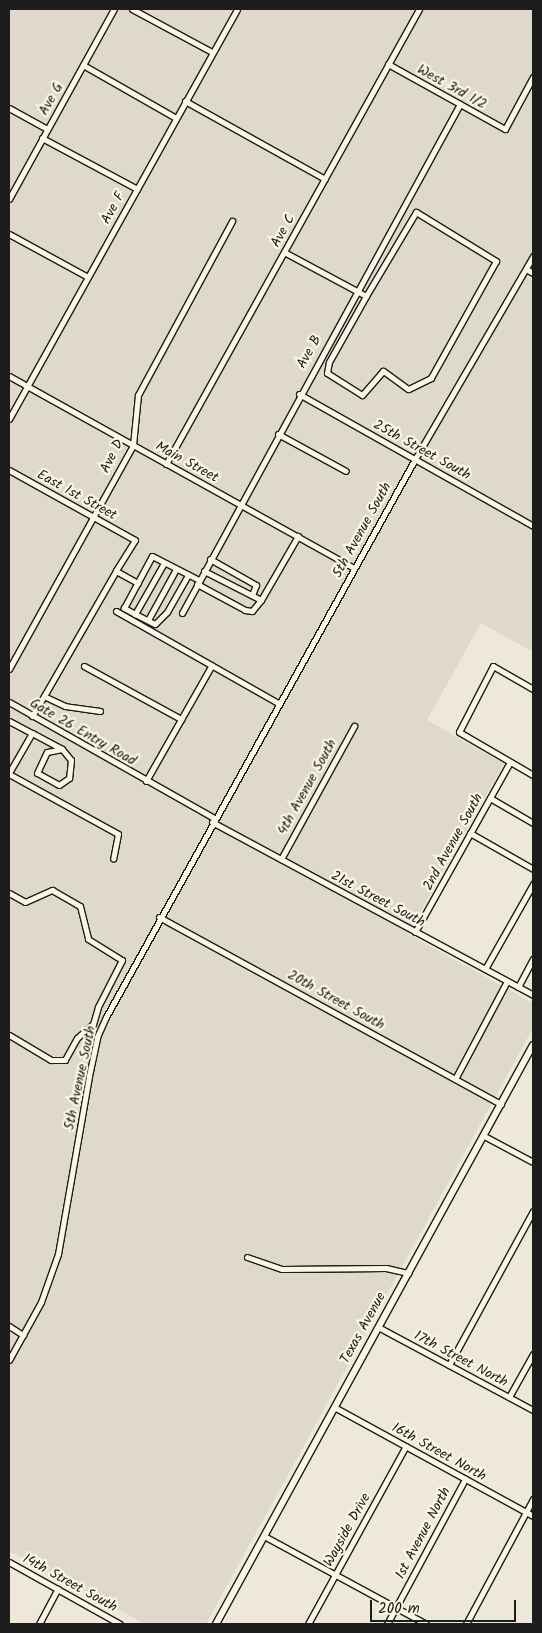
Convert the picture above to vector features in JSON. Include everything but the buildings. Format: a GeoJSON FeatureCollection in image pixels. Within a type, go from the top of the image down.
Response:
{"type":"FeatureCollection","features":[{"type":"Feature","properties":{"kind":"main road","name":"Texas Avenue"},"geometry":{"type":"LineString","coordinates":[[216,1624],[533,1045]]}},
{"type":"Feature","properties":{"kind":"street","name":"Ave G"},"geometry":{"type":"LineString","coordinates":[[9,200],[114,9]]}},
{"type":"Feature","properties":{"kind":"street"},"geometry":{"type":"LineString","coordinates":[[132,9],[212,52]]}},
{"type":"Feature","properties":{"kind":"street","name":"Ave F"},"geometry":{"type":"LineString","coordinates":[[9,418],[237,9]]}},
{"type":"Feature","properties":{"kind":"street","name":"Ave C"},"geometry":{"type":"LineString","coordinates":[[166,464],[419,9]]}},
{"type":"Feature","properties":{"kind":"street","name":"West 3rd 1/2"},"geometry":{"type":"LineString","coordinates":[[388,64],[505,129],[533,77]]}},
{"type":"Feature","properties":{"kind":"street"},"geometry":{"type":"LineString","coordinates":[[83,65],[176,118]]}},
{"type":"Feature","properties":{"kind":"street"},"geometry":{"type":"LineString","coordinates":[[185,101],[325,180]]}},
{"type":"Feature","properties":{"kind":"street","name":"Ave B"},"geometry":{"type":"LineString","coordinates":[[182,613],[299,394],[460,104]]}},
{"type":"Feature","properties":{"kind":"street"},"geometry":{"type":"LineString","coordinates":[[9,108],[47,129]]}},
{"type":"Feature","properties":{"kind":"street"},"geometry":{"type":"LineString","coordinates":[[42,138],[137,189]]}},
{"type":"Feature","properties":{"kind":"street"},"geometry":{"type":"LineString","coordinates":[[416,212],[496,261],[431,378],[408,389],[383,371],[362,395],[327,373],[329,362],[366,296],[416,212]]}},
{"type":"Feature","properties":{"kind":"street","name":"Ave D"},"geometry":{"type":"LineString","coordinates":[[9,669],[11,662],[133,445],[138,395],[232,221]]}},
{"type":"Feature","properties":{"kind":"street"},"geometry":{"type":"LineString","coordinates":[[9,234],[88,277]]}},
{"type":"Feature","properties":{"kind":"street"},"geometry":{"type":"LineString","coordinates":[[284,252],[366,296]]}},
{"type":"Feature","properties":{"kind":"street","name":"5th Avenue South"},"geometry":{"type":"LineString","coordinates":[[22,1335],[41,1302],[64,1226],[97,1037],[159,917],[278,703],[415,459],[533,256]]}},
{"type":"Feature","properties":{"kind":"street"},"geometry":{"type":"LineString","coordinates":[[526,269],[533,273]]}},
{"type":"Feature","properties":{"kind":"street","name":"Main Street"},"geometry":{"type":"LineString","coordinates":[[9,376],[354,568]]}},
{"type":"Feature","properties":{"kind":"street","name":"25th Street South"},"geometry":{"type":"LineString","coordinates":[[299,394],[533,526]]}},
{"type":"Feature","properties":{"kind":"street"},"geometry":{"type":"LineString","coordinates":[[278,434],[346,470]]}},
{"type":"Feature","properties":{"kind":"street","name":"East 1st Street"},"geometry":{"type":"LineString","coordinates":[[9,470],[135,540],[116,571]]}},
{"type":"Feature","properties":{"kind":"street"},"geometry":{"type":"LineString","coordinates":[[188,575],[168,612],[155,624],[124,608],[152,556],[176,568],[252,611],[261,600],[298,536]]}},
{"type":"Feature","properties":{"kind":"street"},"geometry":{"type":"LineString","coordinates":[[210,559],[256,585],[252,595]]}},
{"type":"Feature","properties":{"kind":"street"},"geometry":{"type":"LineString","coordinates":[[135,614],[164,563]]}},
{"type":"Feature","properties":{"kind":"street"},"geometry":{"type":"LineString","coordinates":[[148,620],[176,568]]}},
{"type":"Feature","properties":{"kind":"street"},"geometry":{"type":"LineString","coordinates":[[32,716],[116,571],[138,583]]}},
{"type":"Feature","properties":{"kind":"street"},"geometry":{"type":"LineString","coordinates":[[204,571],[261,600]]}},
{"type":"Feature","properties":{"kind":"street"},"geometry":{"type":"LineString","coordinates":[[116,611],[278,703]]}},
{"type":"Feature","properties":{"kind":"street"},"geometry":{"type":"LineString","coordinates":[[146,781],[212,665]]}},
{"type":"Feature","properties":{"kind":"street"},"geometry":{"type":"LineString","coordinates":[[84,666],[180,720]]}},
{"type":"Feature","properties":{"kind":"street"},"geometry":{"type":"LineString","coordinates":[[533,689],[493,666],[459,732],[533,775]]}},
{"type":"Feature","properties":{"kind":"street"},"geometry":{"type":"LineString","coordinates":[[44,696],[65,706],[100,711]]}},
{"type":"Feature","properties":{"kind":"street","name":"Gate 26 Entry Road"},"geometry":{"type":"LineString","coordinates":[[9,702],[146,781]]}},
{"type":"Feature","properties":{"kind":"street"},"geometry":{"type":"LineString","coordinates":[[9,720],[62,750],[71,760],[69,778],[59,785],[37,773],[47,752],[62,750]]}},
{"type":"Feature","properties":{"kind":"street","name":"4th Avenue South"},"geometry":{"type":"LineString","coordinates":[[281,859],[354,726]]}},
{"type":"Feature","properties":{"kind":"street"},"geometry":{"type":"LineString","coordinates":[[32,733],[9,774],[118,834],[113,859]]}},
{"type":"Feature","properties":{"kind":"street","name":"2nd Avenue South"},"geometry":{"type":"LineString","coordinates":[[415,932],[510,762]]}},
{"type":"Feature","properties":{"kind":"street","name":"21st Street South"},"geometry":{"type":"LineString","coordinates":[[146,781],[281,859],[533,995]]}},
{"type":"Feature","properties":{"kind":"street"},"geometry":{"type":"LineString","coordinates":[[490,798],[533,823]]}},
{"type":"Feature","properties":{"kind":"street"},"geometry":{"type":"LineString","coordinates":[[470,833],[533,869]]}},
{"type":"Feature","properties":{"kind":"street"},"geometry":{"type":"LineString","coordinates":[[485,969],[533,884]]}},
{"type":"Feature","properties":{"kind":"street"},"geometry":{"type":"LineString","coordinates":[[9,893],[25,902],[52,890],[80,906],[88,939],[122,960],[98,1007],[93,1024],[78,1038],[65,1060],[51,1060],[9,1035]]}},
{"type":"Feature","properties":{"kind":"street","name":"20th Street South"},"geometry":{"type":"LineString","coordinates":[[159,917],[501,1104]]}},
{"type":"Feature","properties":{"kind":"street"},"geometry":{"type":"LineString","coordinates":[[518,987],[533,959]]}},
{"type":"Feature","properties":{"kind":"street"},"geometry":{"type":"LineString","coordinates":[[455,1078],[507,981]]}},
{"type":"Feature","properties":{"kind":"street"},"geometry":{"type":"LineString","coordinates":[[484,1136],[533,1162]]}},
{"type":"Feature","properties":{"kind":"street"},"geometry":{"type":"LineString","coordinates":[[449,1365],[533,1211]]}},
{"type":"Feature","properties":{"kind":"street"},"geometry":{"type":"LineString","coordinates":[[247,1257],[282,1269],[386,1268],[408,1273]]}},
{"type":"Feature","properties":{"kind":"street"},"geometry":{"type":"LineString","coordinates":[[9,1326],[22,1335],[9,1360]]}},
{"type":"Feature","properties":{"kind":"street","name":"17th Street North"},"geometry":{"type":"LineString","coordinates":[[378,1327],[533,1410]]}},
{"type":"Feature","properties":{"kind":"street"},"geometry":{"type":"LineString","coordinates":[[509,1397],[533,1354]]}},
{"type":"Feature","properties":{"kind":"street","name":"16th Street North"},"geometry":{"type":"LineString","coordinates":[[334,1407],[533,1516]]}},
{"type":"Feature","properties":{"kind":"street","name":"Wayside Drive"},"geometry":{"type":"LineString","coordinates":[[308,1624],[406,1446]]}},
{"type":"Feature","properties":{"kind":"street","name":"1st Avenue North"},"geometry":{"type":"LineString","coordinates":[[387,1624],[465,1479]]}},
{"type":"Feature","properties":{"kind":"street"},"geometry":{"type":"LineString","coordinates":[[466,1624],[533,1499]]}},
{"type":"Feature","properties":{"kind":"street"},"geometry":{"type":"LineString","coordinates":[[264,1536],[426,1624]]}},
{"type":"Feature","properties":{"kind":"street","name":"14th Street South"},"geometry":{"type":"LineString","coordinates":[[9,1562],[120,1624]]}},
{"type":"Feature","properties":{"kind":"street"},"geometry":{"type":"LineString","coordinates":[[39,1624],[58,1589]]}},
{"type":"Feature","properties":{"kind":"shaded area"},"geometry":{"type":"Polygon","coordinates":[[[9,9],[533,9],[533,266],[527,276],[533,280],[533,652],[481,623],[427,720],[504,764],[408,934],[533,1003],[533,1028],[206,1624],[145,1624],[9,1551],[9,9]]]}}]}
